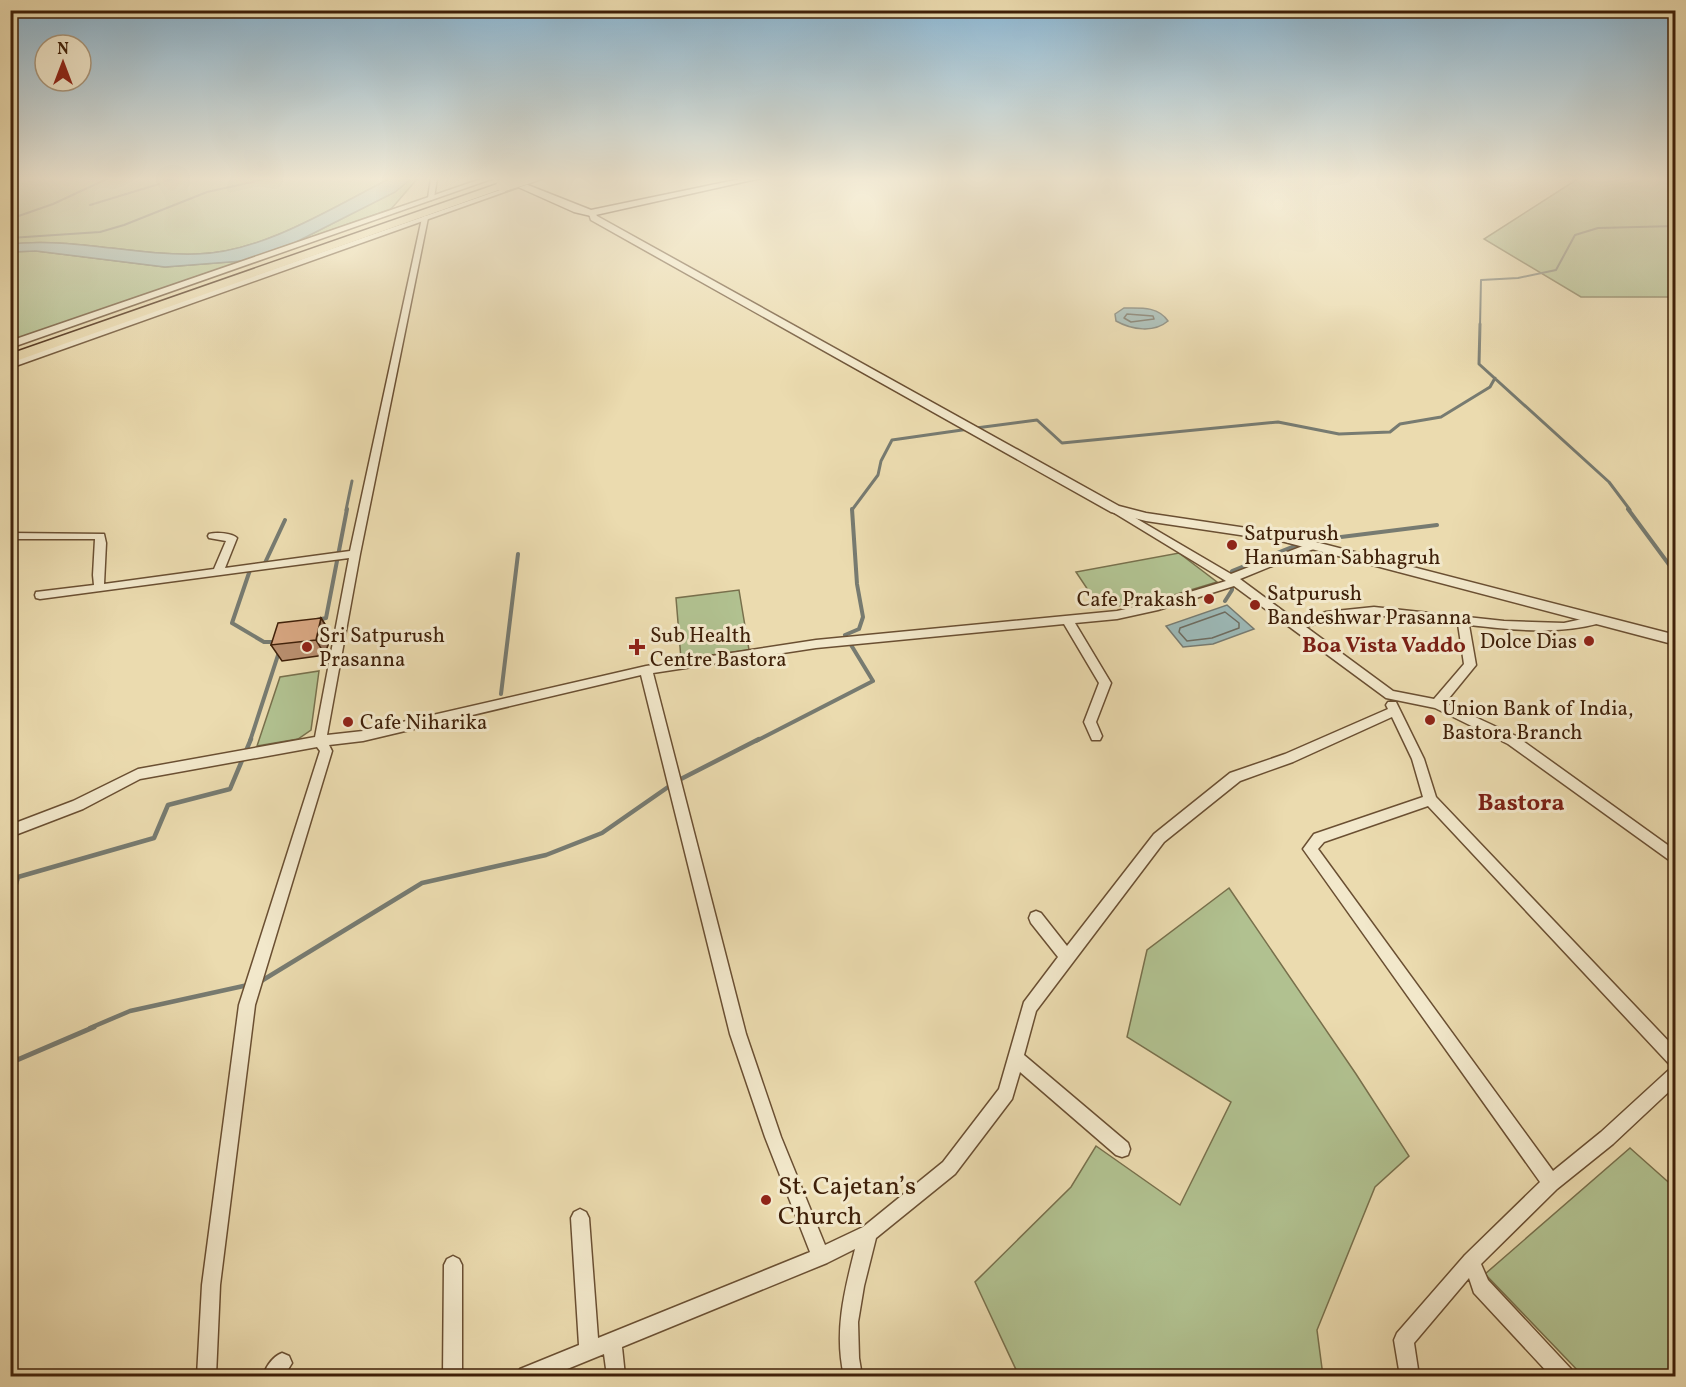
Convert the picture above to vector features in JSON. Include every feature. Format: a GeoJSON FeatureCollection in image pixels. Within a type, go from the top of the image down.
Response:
{"type":"FeatureCollection","features":[{"type":"Feature","properties":{"kind":"highway"},"geometry":{"type":"LineString","coordinates":[[10,351],[320,243]]}},
{"type":"Feature","properties":{"kind":"highway"},"geometry":{"type":"LineString","coordinates":[[10,359],[328,243]]}},
{"type":"Feature","properties":{"kind":"street"},"geometry":{"type":"LineString","coordinates":[[10,345],[303,243]]}},
{"type":"Feature","properties":{"kind":"street"},"geometry":{"type":"LineString","coordinates":[[10,365],[355,243]]}},
{"type":"Feature","properties":{"kind":"street"},"geometry":{"type":"LineString","coordinates":[[206,1377],[211,1285],[247,1005],[326,751],[321,741],[355,554],[420,243]]}},
{"type":"Feature","properties":{"kind":"street"},"geometry":{"type":"LineString","coordinates":[[638,243],[1115,509],[1233,582],[1390,695],[1437,704],[1512,740],[1676,859]]}},
{"type":"Feature","properties":{"kind":"street"},"geometry":{"type":"LineString","coordinates":[[1115,509],[1146,517],[1305,544],[1676,640]]}},
{"type":"Feature","properties":{"kind":"street"},"geometry":{"type":"LineString","coordinates":[[10,536],[100,536],[103,549],[96,578],[100,588]]}},
{"type":"Feature","properties":{"kind":"street"},"geometry":{"type":"LineString","coordinates":[[213,536],[232,538],[218,572]]}},
{"type":"Feature","properties":{"kind":"street"},"geometry":{"type":"LineString","coordinates":[[10,831],[78,805],[138,774],[321,741],[375,734],[646,670],[848,641],[1117,615],[1158,606],[1233,582],[1305,544]]}},
{"type":"Feature","properties":{"kind":"street"},"geometry":{"type":"LineString","coordinates":[[40,595],[355,554]]}},
{"type":"Feature","properties":{"kind":"street"},"geometry":{"type":"LineString","coordinates":[[1295,627],[1326,616],[1374,611],[1463,622],[1564,627],[1596,620]]}},
{"type":"Feature","properties":{"kind":"street"},"geometry":{"type":"LineString","coordinates":[[1067,620],[1105,683],[1090,722],[1096,736]]}},
{"type":"Feature","properties":{"kind":"street"},"geometry":{"type":"LineString","coordinates":[[1437,704],[1470,665],[1463,622]]}},
{"type":"Feature","properties":{"kind":"street"},"geometry":{"type":"LineString","coordinates":[[646,670],[738,1034],[773,1137],[820,1257]]}},
{"type":"Feature","properties":{"kind":"street"},"geometry":{"type":"LineString","coordinates":[[1390,695],[1394,711],[1418,759],[1430,800],[1676,1061]]}},
{"type":"Feature","properties":{"kind":"street"},"geometry":{"type":"LineString","coordinates":[[527,1377],[820,1257],[869,1233],[949,1168],[1006,1093],[1029,1007],[1159,838],[1235,777],[1289,758],[1394,711]]}},
{"type":"Feature","properties":{"kind":"street"},"geometry":{"type":"LineString","coordinates":[[1430,800],[1319,838],[1310,849],[1551,1183]]}},
{"type":"Feature","properties":{"kind":"street"},"geometry":{"type":"LineString","coordinates":[[1036,918],[1067,957]]}},
{"type":"Feature","properties":{"kind":"street"},"geometry":{"type":"LineString","coordinates":[[1016,1058],[1122,1149]]}},
{"type":"Feature","properties":{"kind":"street"},"geometry":{"type":"LineString","coordinates":[[1410,1377],[1404,1340],[1471,1261],[1551,1183],[1607,1138],[1676,1074]]}},
{"type":"Feature","properties":{"kind":"street"},"geometry":{"type":"LineString","coordinates":[[580,1218],[589,1352]]}},
{"type":"Feature","properties":{"kind":"street"},"geometry":{"type":"LineString","coordinates":[[854,1377],[848,1355],[849,1305],[869,1233]]}},
{"type":"Feature","properties":{"kind":"street"},"geometry":{"type":"LineString","coordinates":[[1471,1261],[1482,1286],[1564,1377]]}},
{"type":"Feature","properties":{"kind":"street"},"geometry":{"type":"LineString","coordinates":[[452,1377],[453,1265]]}},
{"type":"Feature","properties":{"kind":"street"},"geometry":{"type":"LineString","coordinates":[[612,1343],[616,1377]]}},
{"type":"Feature","properties":{"kind":"green space"},"geometry":{"type":"Polygon","coordinates":[[[11,243],[256,243],[221,252],[197,254],[174,254],[58,243],[11,243]]]}},
{"type":"Feature","properties":{"kind":"green space"},"geometry":{"type":"Polygon","coordinates":[[[1490,243],[1675,243],[1675,297],[1581,297],[1490,243]]]}},
{"type":"Feature","properties":{"kind":"green space"},"geometry":{"type":"Polygon","coordinates":[[[36,251],[165,267],[242,261],[11,342],[10,252],[36,251]]]}},
{"type":"Feature","properties":{"kind":"green space"},"geometry":{"type":"Polygon","coordinates":[[[1179,553],[1217,582],[1151,602],[1100,608],[1076,572],[1179,553]]]}},
{"type":"Feature","properties":{"kind":"green space"},"geometry":{"type":"Polygon","coordinates":[[[739,590],[749,650],[681,659],[676,598],[739,590]]]}},
{"type":"Feature","properties":{"kind":"green space"},"geometry":{"type":"Polygon","coordinates":[[[319,671],[311,730],[298,739],[257,746],[280,677],[319,671]]]}},
{"type":"Feature","properties":{"kind":"green space"},"geometry":{"type":"Polygon","coordinates":[[[1229,888],[1409,1156],[1375,1187],[1317,1330],[1323,1376],[1019,1376],[975,1282],[1071,1187],[1096,1146],[1180,1205],[1231,1102],[1127,1037],[1147,950],[1229,888]]]}},
{"type":"Feature","properties":{"kind":"green space"},"geometry":{"type":"Polygon","coordinates":[[[1630,1148],[1675,1188],[1675,1376],[1583,1376],[1485,1274],[1630,1148]]]}},
{"type":"Feature","properties":{"kind":"water"},"geometry":{"type":"Polygon","coordinates":[[[57,243],[174,254],[221,252],[256,243],[295,243],[242,261],[165,267],[36,251],[11,252],[10,244],[57,243]]]}},
{"type":"Feature","properties":{"kind":"water"},"geometry":{"type":"Polygon","coordinates":[[[1124,308],[1154,310],[1168,321],[1150,329],[1129,326],[1116,321],[1115,314],[1124,308]]]}},
{"type":"Feature","properties":{"kind":"water"},"geometry":{"type":"Polygon","coordinates":[[[1227,605],[1254,629],[1213,644],[1183,647],[1166,626],[1227,605]]]}},
{"type":"Feature","properties":{"kind":"building"},"geometry":{"type":"Polygon","coordinates":[[[321,618],[316,640],[271,645],[278,623],[321,618]]]}},
{"type":"Feature","properties":{"kind":"waterway"},"geometry":{"type":"LineString","coordinates":[[1480,326],[1481,280],[1518,278],[1556,270],[1571,243]]}},
{"type":"Feature","properties":{"kind":"waterway"},"geometry":{"type":"LineString","coordinates":[[1480,324],[1479,364],[1495,378]]}},
{"type":"Feature","properties":{"kind":"waterway"},"geometry":{"type":"LineString","coordinates":[[976,428],[1037,420],[1062,443],[1278,422],[1339,434],[1390,432],[1400,424],[1441,417],[1490,387],[1495,378]]}},
{"type":"Feature","properties":{"kind":"waterway"},"geometry":{"type":"LineString","coordinates":[[1495,378],[1609,482],[1630,510]]}},
{"type":"Feature","properties":{"kind":"waterway"},"geometry":{"type":"LineString","coordinates":[[852,510],[878,475],[881,461],[892,440],[969,429]]}},
{"type":"Feature","properties":{"kind":"waterway"},"geometry":{"type":"LineString","coordinates":[[346,510],[352,481]]}},
{"type":"Feature","properties":{"kind":"waterway"},"geometry":{"type":"LineString","coordinates":[[317,620],[326,618],[347,509]]}},
{"type":"Feature","properties":{"kind":"waterway"},"geometry":{"type":"LineString","coordinates":[[1628,509],[1676,574]]}},
{"type":"Feature","properties":{"kind":"waterway"},"geometry":{"type":"LineString","coordinates":[[756,741],[873,681],[845,635],[859,629],[863,617],[857,584],[852,510]]}},
{"type":"Feature","properties":{"kind":"waterway"},"geometry":{"type":"LineString","coordinates":[[264,565],[285,520]]}},
{"type":"Feature","properties":{"kind":"waterway"},"geometry":{"type":"LineString","coordinates":[[1309,541],[1437,525]]}},
{"type":"Feature","properties":{"kind":"waterway"},"geometry":{"type":"LineString","coordinates":[[1225,601],[1232,590],[1232,571],[1302,543]]}},
{"type":"Feature","properties":{"kind":"waterway"},"geometry":{"type":"LineString","coordinates":[[501,694],[518,554]]}},
{"type":"Feature","properties":{"kind":"waterway"},"geometry":{"type":"LineString","coordinates":[[253,570],[250,570],[232,623],[264,642],[275,642]]}},
{"type":"Feature","properties":{"kind":"waterway"},"geometry":{"type":"LineString","coordinates":[[250,741],[279,652]]}},
{"type":"Feature","properties":{"kind":"waterway"},"geometry":{"type":"LineString","coordinates":[[10,906],[18,877],[154,838],[168,805],[230,789],[251,739]]}},
{"type":"Feature","properties":{"kind":"waterway"},"geometry":{"type":"LineString","coordinates":[[677,781],[759,739]]}},
{"type":"Feature","properties":{"kind":"waterway"},"geometry":{"type":"LineString","coordinates":[[258,983],[422,883],[546,855],[602,833],[671,785]]}},
{"type":"Feature","properties":{"kind":"waterway"},"geometry":{"type":"LineString","coordinates":[[90,1028],[130,1011],[248,985]]}},
{"type":"Feature","properties":{"kind":"waterway"},"geometry":{"type":"LineString","coordinates":[[10,1063],[94,1027]]}},
{"type":"Feature","properties":{"kind":"place","name":"Satpurush Hanuman Sabhagruh"},"geometry":{"type":"Point","coordinates":[1232,545]}},
{"type":"Feature","properties":{"kind":"place","name":"Cafe Prakash"},"geometry":{"type":"Point","coordinates":[1209,599]}},
{"type":"Feature","properties":{"kind":"place","name":"Satpurush Bandeshwar Prasanna"},"geometry":{"type":"Point","coordinates":[1255,605]}},
{"type":"Feature","properties":{"kind":"place","name":"Dolce Dias"},"geometry":{"type":"Point","coordinates":[1589,641]}},
{"type":"Feature","properties":{"kind":"place","name":"Sri Satpurush Prasanna"},"geometry":{"type":"Point","coordinates":[307,647]}},
{"type":"Feature","properties":{"kind":"place","name":"Sub Health Centre Bastora"},"geometry":{"type":"Point","coordinates":[637,647]}},
{"type":"Feature","properties":{"kind":"place","name":"Union Bank of India, Bastora Branch"},"geometry":{"type":"Point","coordinates":[1430,720]}},
{"type":"Feature","properties":{"kind":"place","name":"Cafe Niharika"},"geometry":{"type":"Point","coordinates":[348,722]}},
{"type":"Feature","properties":{"kind":"place","name":"St. Cajetan’s Church"},"geometry":{"type":"Point","coordinates":[766,1200]}},
{"type":"Feature","properties":{"kind":"district","name":"Boa Vista Vaddo"},"geometry":{"type":"Point","coordinates":[1384,644]}},
{"type":"Feature","properties":{"kind":"district","name":"Bastora"},"geometry":{"type":"Point","coordinates":[1521,802]}}]}
